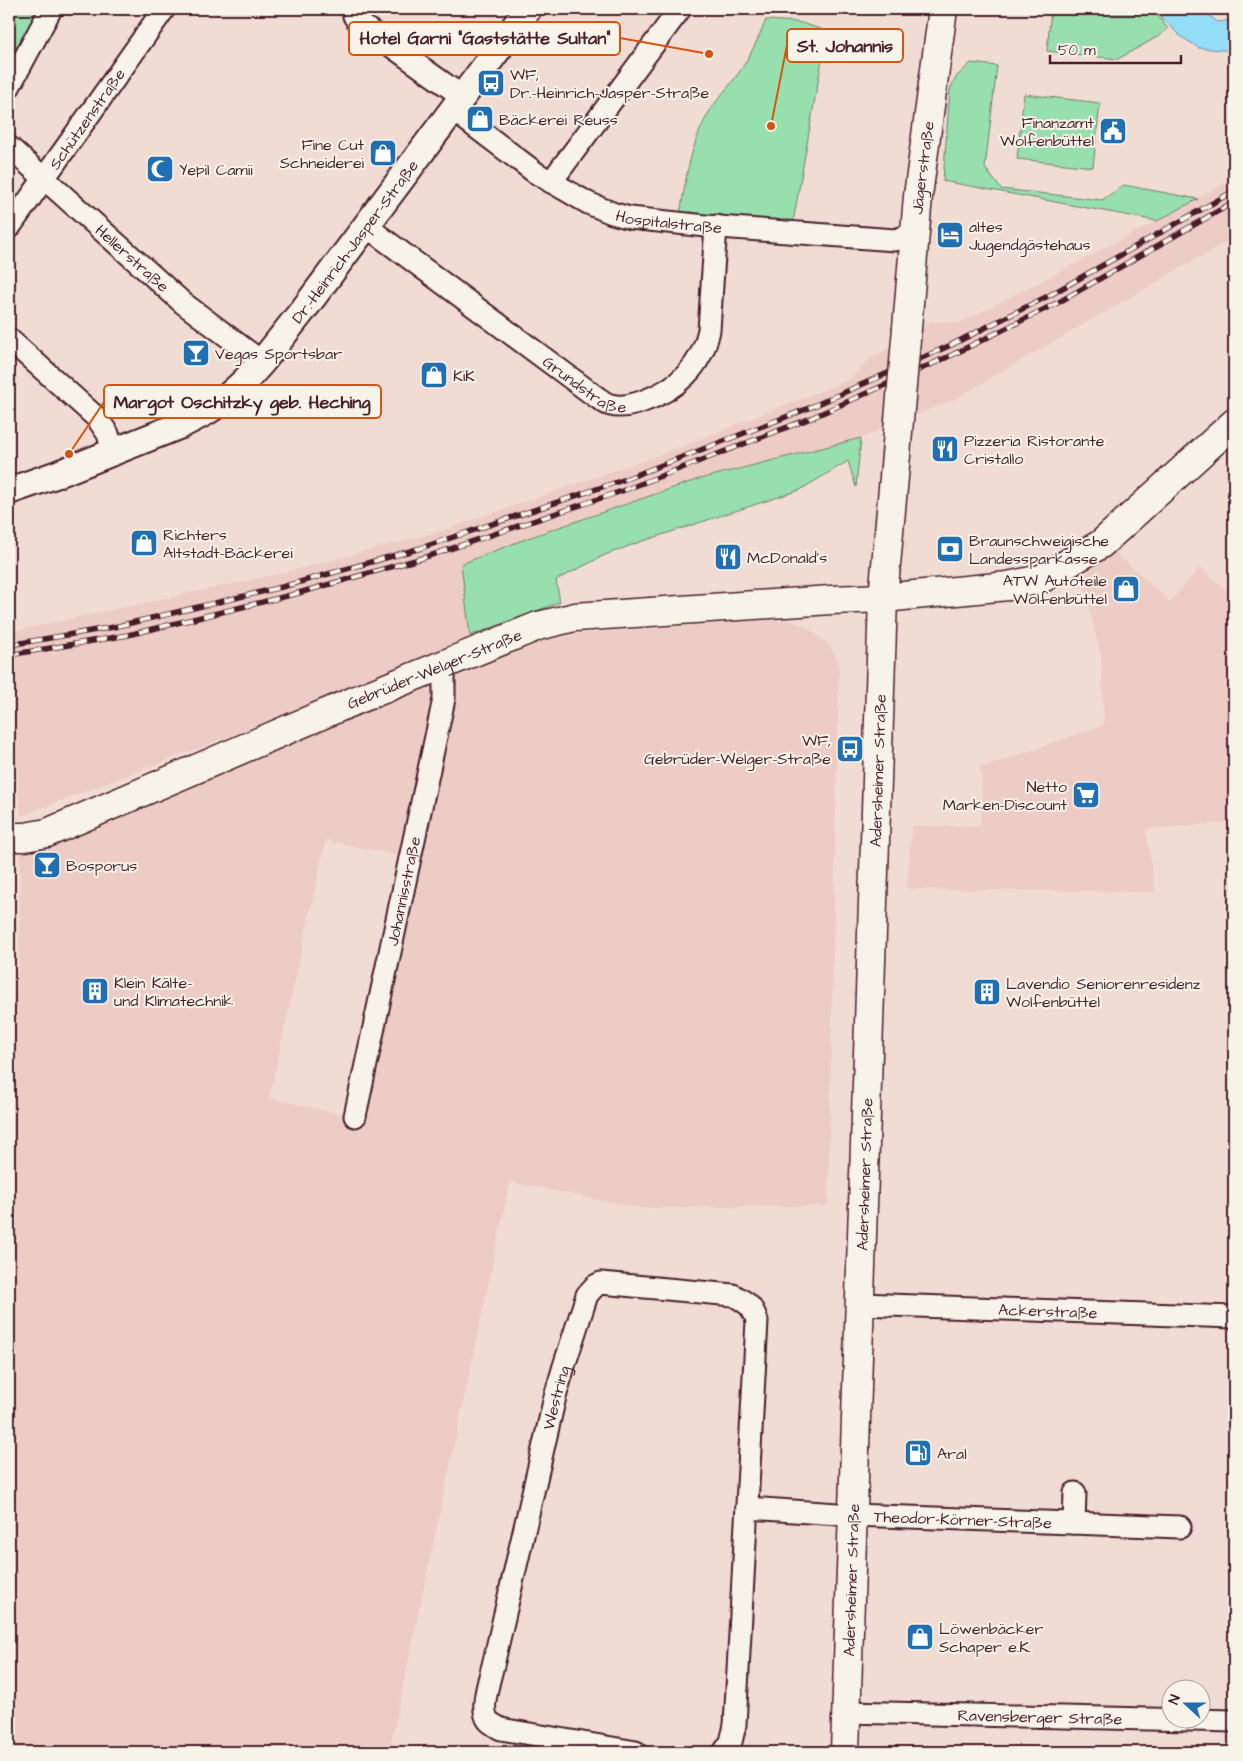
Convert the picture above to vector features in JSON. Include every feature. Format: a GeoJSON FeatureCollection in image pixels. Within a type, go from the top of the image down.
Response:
{"type":"FeatureCollection","features":[{"type":"Feature","properties":{"kind":"main road","name":"Jägerstraße"},"geometry":{"type":"LineString","coordinates":[[883,598],[914,234],[942,9]]}},
{"type":"Feature","properties":{"kind":"main road","name":"Gebrüder-Welger-Straße"},"geometry":{"type":"LineString","coordinates":[[9,837],[25,837],[46,833],[354,701],[538,626],[575,618],[883,598],[1008,586],[1041,579],[1101,544],[1234,423]]}},
{"type":"Feature","properties":{"kind":"main road","name":"Adersheimer Straße"},"geometry":{"type":"LineString","coordinates":[[845,1752],[883,598]]}},
{"type":"Feature","properties":{"kind":"street"},"geometry":{"type":"LineString","coordinates":[[9,87],[51,9]]}},
{"type":"Feature","properties":{"kind":"street","name":"Schützenstraße"},"geometry":{"type":"LineString","coordinates":[[9,228],[164,9]]}},
{"type":"Feature","properties":{"kind":"street","name":"Hospitalstraße"},"geometry":{"type":"LineString","coordinates":[[355,9],[354,16],[359,23],[458,103],[536,173],[588,203],[612,213],[630,218],[896,240],[914,234]]}},
{"type":"Feature","properties":{"kind":"street","name":"Dr.-Heinrich-Jasper-Straße"},"geometry":{"type":"LineString","coordinates":[[9,491],[181,425],[224,400],[244,382],[262,362],[366,226],[528,9]]}},
{"type":"Feature","properties":{"kind":"street"},"geometry":{"type":"LineString","coordinates":[[550,182],[680,9]]}},
{"type":"Feature","properties":{"kind":"street","name":"Hellerstraße"},"geometry":{"type":"LineString","coordinates":[[9,147],[183,304],[262,362]]}},
{"type":"Feature","properties":{"kind":"street","name":"Grundstraße"},"geometry":{"type":"LineString","coordinates":[[366,226],[595,396],[606,403],[620,406],[654,397],[668,390],[688,374],[702,354],[707,343],[709,330],[716,226]]}},
{"type":"Feature","properties":{"kind":"street"},"geometry":{"type":"LineString","coordinates":[[9,340],[97,418],[108,434],[113,452]]}},
{"type":"Feature","properties":{"kind":"street","name":"Johannisstraße"},"geometry":{"type":"LineString","coordinates":[[355,1116],[444,699],[444,665]]}},
{"type":"Feature","properties":{"kind":"street","name":"Westring"},"geometry":{"type":"LineString","coordinates":[[636,1752],[501,1729],[488,1720],[485,1713],[487,1694],[555,1397],[583,1305],[594,1286],[608,1282],[733,1296],[745,1301],[754,1310],[757,1321],[735,1725],[731,1742],[724,1752]]}},
{"type":"Feature","properties":{"kind":"street","name":"Ackerstraße"},"geometry":{"type":"LineString","coordinates":[[860,1304],[1234,1317]]}},
{"type":"Feature","properties":{"kind":"street","name":"Theodor-Körner-Straße"},"geometry":{"type":"LineString","coordinates":[[1074,1523],[1075,1493]]}},
{"type":"Feature","properties":{"kind":"street"},"geometry":{"type":"LineString","coordinates":[[747,1508],[853,1515]]}},
{"type":"Feature","properties":{"kind":"street","name":"Theodor-Körner-Straße"},"geometry":{"type":"LineString","coordinates":[[853,1515],[1180,1527]]}},
{"type":"Feature","properties":{"kind":"street","name":"Ravensberger Straße"},"geometry":{"type":"LineString","coordinates":[[846,1712],[1234,1721]]}},
{"type":"Feature","properties":{"kind":"shaded area"},"geometry":{"type":"Polygon","coordinates":[[[1234,178],[1234,237],[953,400],[861,438],[699,479],[528,538],[462,564],[470,636],[345,692],[21,816],[9,670],[9,632],[288,572],[441,531],[654,457],[849,380],[869,360],[932,321],[960,323],[1157,221],[1234,178]]]}},
{"type":"Feature","properties":{"kind":"shaded area"},"geometry":{"type":"Polygon","coordinates":[[[1115,552],[1170,602],[1200,567],[1234,598],[1234,822],[1146,829],[1155,892],[907,889],[912,826],[981,826],[982,775],[979,769],[1104,725],[1101,657],[1084,587],[1079,578],[1115,552]]]}},
{"type":"Feature","properties":{"kind":"shaded area"},"geometry":{"type":"Polygon","coordinates":[[[771,620],[790,621],[807,627],[829,645],[839,663],[828,1206],[640,1208],[510,1182],[389,1752],[9,1752],[9,1037],[19,963],[20,850],[186,785],[535,642],[579,634],[771,620]],[[326,840],[269,1098],[344,1115],[401,856],[326,840]]]}},
{"type":"Feature","properties":{"kind":"green space"},"geometry":{"type":"Polygon","coordinates":[[[9,9],[39,9],[9,66],[9,9]]]}},
{"type":"Feature","properties":{"kind":"green space"},"geometry":{"type":"Polygon","coordinates":[[[1051,9],[1153,9],[1168,29],[1118,59],[1047,51],[1051,9]]]}},
{"type":"Feature","properties":{"kind":"green space"},"geometry":{"type":"Polygon","coordinates":[[[766,20],[798,22],[827,31],[792,228],[679,221],[686,180],[696,140],[711,109],[746,61],[766,20]]]}},
{"type":"Feature","properties":{"kind":"green space"},"geometry":{"type":"Polygon","coordinates":[[[971,63],[997,66],[985,168],[1001,189],[1102,200],[1124,185],[1198,199],[1157,221],[943,181],[950,89],[957,76],[971,63]]]}},
{"type":"Feature","properties":{"kind":"green space"},"geometry":{"type":"Polygon","coordinates":[[[1024,94],[1100,103],[1093,167],[1017,159],[1024,94]]]}},
{"type":"Feature","properties":{"kind":"green space"},"geometry":{"type":"Polygon","coordinates":[[[861,438],[856,487],[848,461],[800,490],[605,555],[556,580],[560,602],[470,636],[461,564],[528,538],[699,479],[861,438]]]}},
{"type":"Feature","properties":{"kind":"water"},"geometry":{"type":"Polygon","coordinates":[[[1154,9],[1200,9],[1218,22],[1234,20],[1234,51],[1199,48],[1180,36],[1154,9]]]}},
{"type":"Feature","properties":{"kind":"railway"},"geometry":{"type":"LineString","coordinates":[[9,645],[114,627],[282,587],[421,548],[623,480],[809,408],[951,345],[1050,295],[1234,191]]}},
{"type":"Feature","properties":{"kind":"railway"},"geometry":{"type":"LineString","coordinates":[[9,655],[128,635],[295,594],[426,557],[622,491],[811,418],[952,355],[1059,302],[1234,202]]}},
{"type":"Feature","properties":{"kind":"place","name":"Hotel Garni \"Gaststätte Sultan\""},"geometry":{"type":"Point","coordinates":[709,54]}},
{"type":"Feature","properties":{"kind":"place","name":"WF, Dr.-Heinrich-Jasper-Straße"},"geometry":{"type":"Point","coordinates":[491,83]}},
{"type":"Feature","properties":{"kind":"place","name":"Bäckerei Reuss"},"geometry":{"type":"Point","coordinates":[480,119]}},
{"type":"Feature","properties":{"kind":"place","name":"St. Johannis"},"geometry":{"type":"Point","coordinates":[771,126]}},
{"type":"Feature","properties":{"kind":"place","name":"Finanzamt Wolfenbüttel"},"geometry":{"type":"Point","coordinates":[1113,131]}},
{"type":"Feature","properties":{"kind":"place","name":"Fine Cut Schneiderei"},"geometry":{"type":"Point","coordinates":[383,153]}},
{"type":"Feature","properties":{"kind":"place","name":"Yeþil Camii"},"geometry":{"type":"Point","coordinates":[160,169]}},
{"type":"Feature","properties":{"kind":"place","name":"altes Jugendgästehaus"},"geometry":{"type":"Point","coordinates":[950,235]}},
{"type":"Feature","properties":{"kind":"place","name":"Vegas Sportsbar"},"geometry":{"type":"Point","coordinates":[196,353]}},
{"type":"Feature","properties":{"kind":"place","name":"KiK"},"geometry":{"type":"Point","coordinates":[434,375]}},
{"type":"Feature","properties":{"kind":"place","name":"Pizzeria Ristorante Cristallo"},"geometry":{"type":"Point","coordinates":[945,449]}},
{"type":"Feature","properties":{"kind":"place","name":"Margot Oschitzky geb. Heching"},"geometry":{"type":"Point","coordinates":[69,454]}},
{"type":"Feature","properties":{"kind":"place","name":"Richters Altstadt-Bäckerei"},"geometry":{"type":"Point","coordinates":[144,543]}},
{"type":"Feature","properties":{"kind":"place","name":"Braunschweigische Landessparkasse"},"geometry":{"type":"Point","coordinates":[950,549]}},
{"type":"Feature","properties":{"kind":"place","name":"McDonald's"},"geometry":{"type":"Point","coordinates":[728,557]}},
{"type":"Feature","properties":{"kind":"place","name":"ATW Autoteile Wolfenbüttel"},"geometry":{"type":"Point","coordinates":[1126,589]}},
{"type":"Feature","properties":{"kind":"place","name":"WF, Gebrüder-Welger-Straße"},"geometry":{"type":"Point","coordinates":[850,749]}},
{"type":"Feature","properties":{"kind":"place","name":"Netto Marken-Discount"},"geometry":{"type":"Point","coordinates":[1086,795]}},
{"type":"Feature","properties":{"kind":"place","name":"Bosporus"},"geometry":{"type":"Point","coordinates":[47,865]}},
{"type":"Feature","properties":{"kind":"place","name":"Klein Kälte- und Klimatechnik"},"geometry":{"type":"Point","coordinates":[95,991]}},
{"type":"Feature","properties":{"kind":"place","name":"Lavendio Seniorenresidenz Wolfenbüttel"},"geometry":{"type":"Point","coordinates":[987,992]}},
{"type":"Feature","properties":{"kind":"place","name":"Aral"},"geometry":{"type":"Point","coordinates":[918,1453]}},
{"type":"Feature","properties":{"kind":"place","name":"Löwenbäcker Schaper e.K."},"geometry":{"type":"Point","coordinates":[920,1637]}}]}
